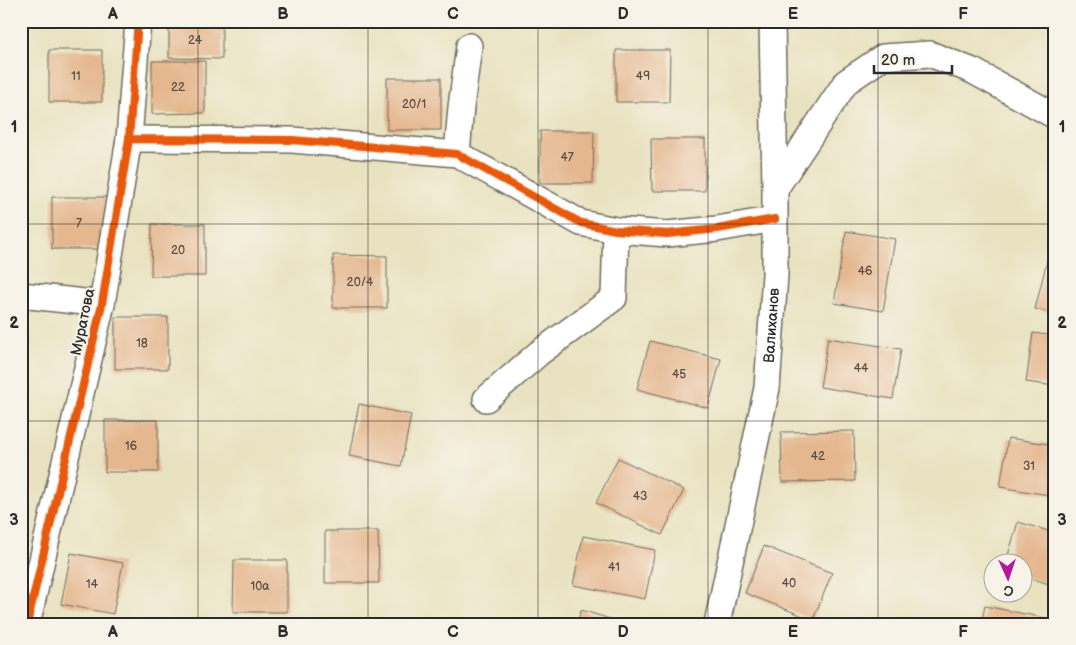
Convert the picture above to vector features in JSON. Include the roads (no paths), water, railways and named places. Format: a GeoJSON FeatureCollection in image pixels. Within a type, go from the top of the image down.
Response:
{"type":"FeatureCollection","features":[{"type":"Feature","properties":{"kind":"street","name":"Муратова"},"geometry":{"type":"LineString","coordinates":[[27,624],[102,304],[129,139],[138,21]]}},
{"type":"Feature","properties":{"kind":"street","name":"Валиханов"},"geometry":{"type":"LineString","coordinates":[[717,624],[767,388],[775,275],[772,21]]}},
{"type":"Feature","properties":{"kind":"street"},"geometry":{"type":"LineString","coordinates":[[457,154],[461,107],[470,46]]}},
{"type":"Feature","properties":{"kind":"street"},"geometry":{"type":"LineString","coordinates":[[775,189],[846,82],[883,57],[930,54],[973,72],[1055,116]]}},
{"type":"Feature","properties":{"kind":"street"},"geometry":{"type":"LineString","coordinates":[[129,139],[292,140],[457,154],[581,223],[616,230],[667,234],[716,229],[775,219]]}},
{"type":"Feature","properties":{"kind":"street"},"geometry":{"type":"LineString","coordinates":[[486,399],[538,354],[614,298],[616,230]]}},
{"type":"Feature","properties":{"kind":"street"},"geometry":{"type":"LineString","coordinates":[[21,295],[102,304]]}}]}
